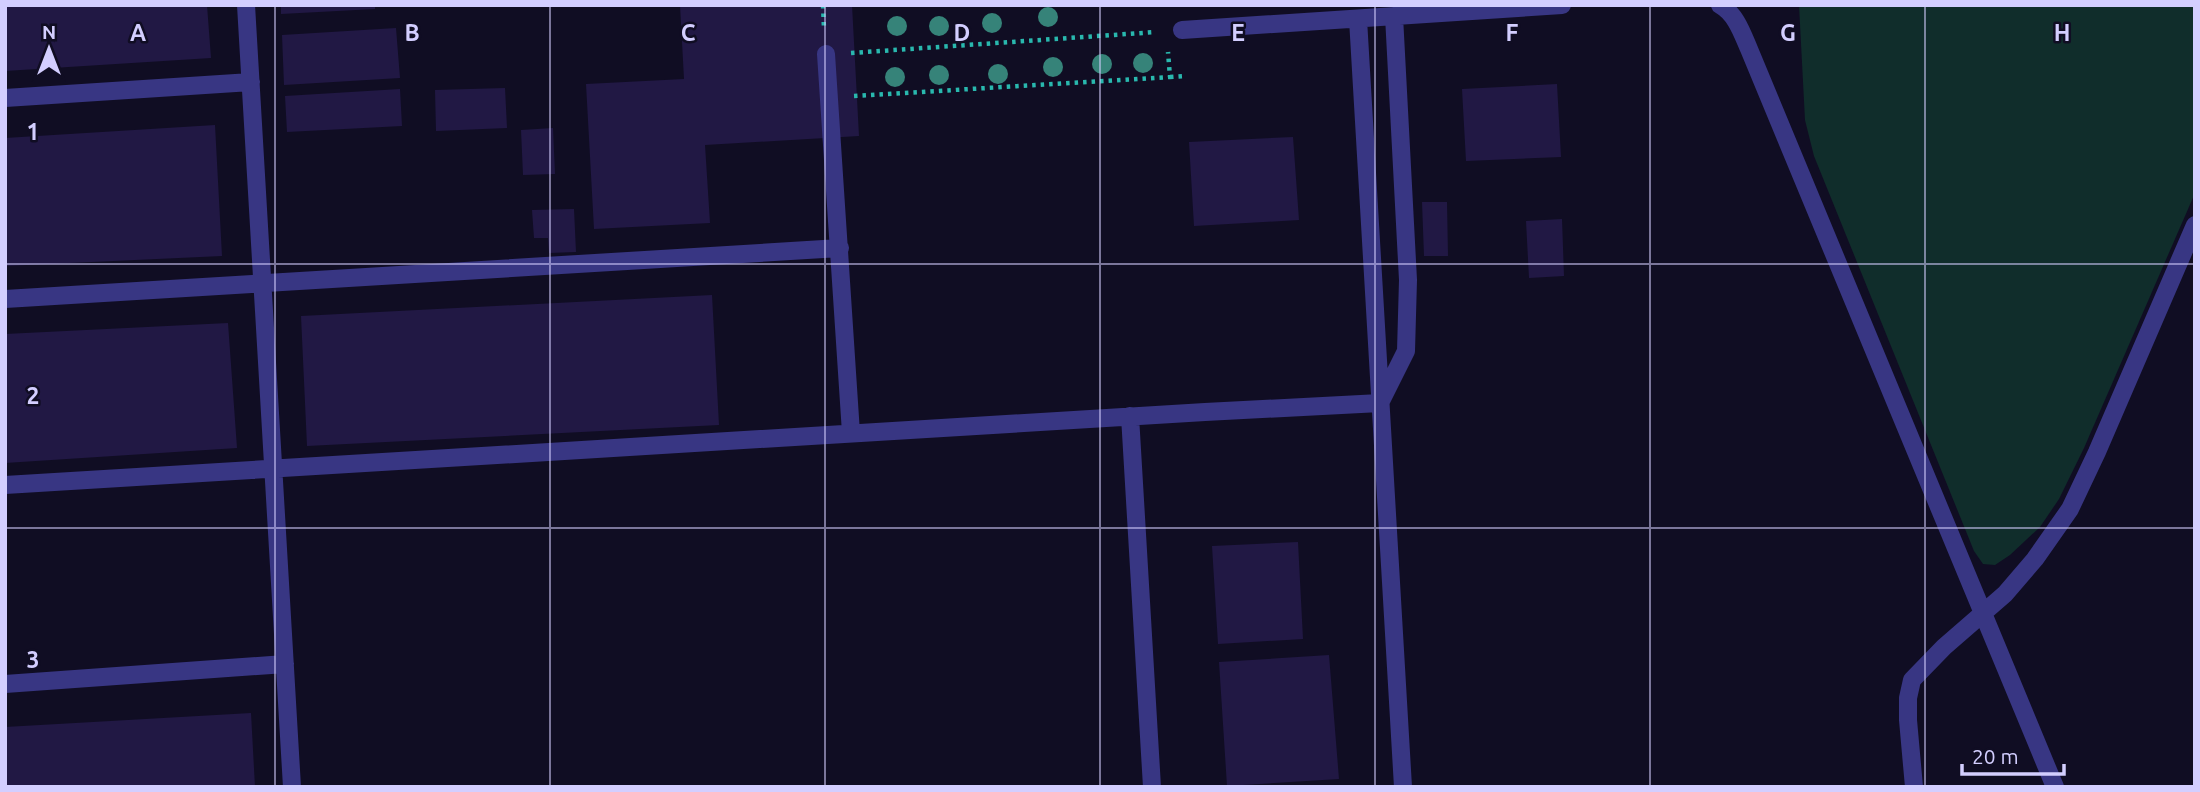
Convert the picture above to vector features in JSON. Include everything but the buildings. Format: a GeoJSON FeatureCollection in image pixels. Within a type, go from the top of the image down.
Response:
{"type":"FeatureCollection","features":[{"type":"Feature","properties":{"kind":"lane"},"geometry":{"type":"LineString","coordinates":[[246,5],[292,787]]}},
{"type":"Feature","properties":{"kind":"lane"},"geometry":{"type":"LineString","coordinates":[[1175,31],[1562,5]]}},
{"type":"Feature","properties":{"kind":"lane"},"geometry":{"type":"LineString","coordinates":[[1748,5],[1726,10],[1749,49],[2055,787]]}},
{"type":"Feature","properties":{"kind":"lane"},"geometry":{"type":"LineString","coordinates":[[1380,404],[1406,351],[1408,323],[1394,16]]}},
{"type":"Feature","properties":{"kind":"lane"},"geometry":{"type":"LineString","coordinates":[[1358,19],[1403,787]]}},
{"type":"Feature","properties":{"kind":"lane"},"geometry":{"type":"LineString","coordinates":[[826,54],[851,433]]}},
{"type":"Feature","properties":{"kind":"lane"},"geometry":{"type":"LineString","coordinates":[[5,97],[251,82]]}},
{"type":"Feature","properties":{"kind":"lane"},"geometry":{"type":"LineString","coordinates":[[1914,787],[1909,720],[1912,680],[1924,664],[2004,594],[2035,559],[2070,509],[2195,225]]}},
{"type":"Feature","properties":{"kind":"lane"},"geometry":{"type":"LineString","coordinates":[[5,299],[840,248]]}},
{"type":"Feature","properties":{"kind":"lane"},"geometry":{"type":"LineString","coordinates":[[5,485],[1130,416],[1380,404]]}},
{"type":"Feature","properties":{"kind":"lane"},"geometry":{"type":"LineString","coordinates":[[1130,416],[1152,787]]}},
{"type":"Feature","properties":{"kind":"lane"},"geometry":{"type":"LineString","coordinates":[[5,684],[285,664]]}},
{"type":"Feature","properties":{"kind":"path"},"geometry":{"type":"LineString","coordinates":[[826,54],[1175,31],[1170,77]]}},
{"type":"Feature","properties":{"kind":"path"},"geometry":{"type":"LineString","coordinates":[[829,97],[1184,76]]}},
{"type":"Feature","properties":{"kind":"green space"},"geometry":{"type":"Polygon","coordinates":[[[1799,5],[2195,5],[2195,193],[2084,448],[2059,499],[2040,527],[1995,565],[1983,564],[1974,551],[1814,156],[1805,120],[1799,5]]]}}]}
